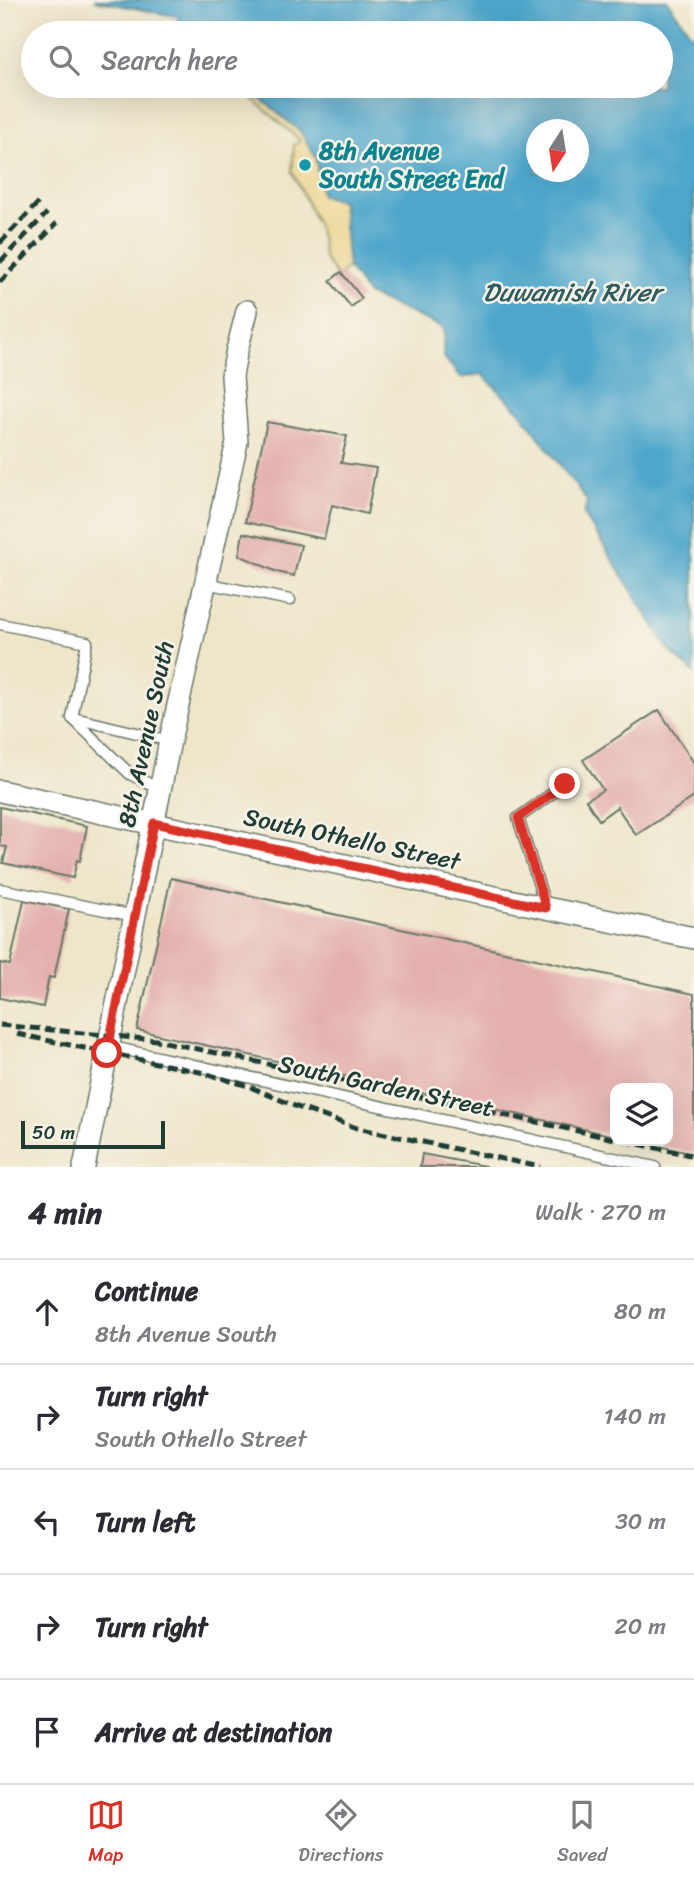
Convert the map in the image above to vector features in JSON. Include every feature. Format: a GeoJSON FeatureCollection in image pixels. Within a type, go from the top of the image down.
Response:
{"type":"FeatureCollection","features":[{"type":"Feature","properties":{"kind":"street","name":"8th Avenue South"},"geometry":{"type":"LineString","coordinates":[[84,1167],[170,741],[237,442],[232,376],[247,311]]}},
{"type":"Feature","properties":{"kind":"street","name":"South Othello Street"},"geometry":{"type":"LineString","coordinates":[[0,791],[694,938]]}},
{"type":"Feature","properties":{"kind":"lane"},"geometry":{"type":"LineString","coordinates":[[205,583],[290,600]]}},
{"type":"Feature","properties":{"kind":"lane"},"geometry":{"type":"LineString","coordinates":[[0,624],[87,642],[72,718]]}},
{"type":"Feature","properties":{"kind":"lane"},"geometry":{"type":"LineString","coordinates":[[72,718],[170,741]]}},
{"type":"Feature","properties":{"kind":"lane"},"geometry":{"type":"LineString","coordinates":[[72,718],[130,774],[160,790]]}},
{"type":"Feature","properties":{"kind":"lane"},"geometry":{"type":"LineString","coordinates":[[546,908],[518,818],[565,784]]}},
{"type":"Feature","properties":{"kind":"lane"},"geometry":{"type":"LineString","coordinates":[[0,889],[135,916]]}},
{"type":"Feature","properties":{"kind":"lane","name":"South Garden Street"},"geometry":{"type":"LineString","coordinates":[[108,1046],[655,1167]]}},
{"type":"Feature","properties":{"kind":"sand","name":"8th Avenue South Street End"},"geometry":{"type":"Polygon","coordinates":[[[251,98],[259,98],[301,132],[316,158],[321,195],[342,201],[348,267],[337,277],[324,258],[318,226],[292,171],[294,145],[300,140],[251,98]]]}},
{"type":"Feature","properties":{"kind":"water","name":"Duwamish River"},"geometry":{"type":"Polygon","coordinates":[[[94,0],[667,0],[694,38],[694,673],[669,650],[584,514],[587,501],[520,412],[482,374],[461,378],[443,356],[444,328],[367,294],[348,267],[342,201],[321,195],[316,158],[301,132],[260,98],[673,98],[673,21],[178,21],[179,17],[94,0]]]}},
{"type":"Feature","properties":{"kind":"building"},"geometry":{"type":"Polygon","coordinates":[[[341,272],[362,298],[351,307],[330,281],[341,272]]]}},
{"type":"Feature","properties":{"kind":"building"},"geometry":{"type":"Polygon","coordinates":[[[267,422],[347,436],[341,463],[376,468],[367,514],[332,505],[324,539],[245,522],[267,422]]]}},
{"type":"Feature","properties":{"kind":"building"},"geometry":{"type":"Polygon","coordinates":[[[243,533],[301,545],[294,576],[277,572],[239,555],[243,533]]]}},
{"type":"Feature","properties":{"kind":"building"},"geometry":{"type":"Polygon","coordinates":[[[659,710],[694,763],[694,797],[636,835],[617,807],[599,820],[586,800],[603,790],[583,760],[659,710]]]}},
{"type":"Feature","properties":{"kind":"building"},"geometry":{"type":"Polygon","coordinates":[[[0,807],[87,826],[80,861],[77,860],[73,878],[3,863],[7,847],[0,846],[0,807]]]}},
{"type":"Feature","properties":{"kind":"building"},"geometry":{"type":"Polygon","coordinates":[[[171,878],[694,994],[694,1154],[659,1146],[673,1146],[673,1083],[610,1083],[610,1135],[137,1030],[171,878]]]}},
{"type":"Feature","properties":{"kind":"building"},"geometry":{"type":"Polygon","coordinates":[[[24,900],[69,909],[54,978],[49,977],[43,1007],[0,998],[0,963],[10,965],[24,900]]]}},
{"type":"Feature","properties":{"kind":"building"},"geometry":{"type":"Polygon","coordinates":[[[422,1154],[485,1166],[485,1167],[420,1167],[422,1154]]]}},
{"type":"Feature","properties":{"kind":"railway"},"geometry":{"type":"LineString","coordinates":[[0,243],[38,203]]}},
{"type":"Feature","properties":{"kind":"railway"},"geometry":{"type":"LineString","coordinates":[[0,262],[47,213]]}},
{"type":"Feature","properties":{"kind":"railway"},"geometry":{"type":"LineString","coordinates":[[0,282],[57,223]]}},
{"type":"Feature","properties":{"kind":"railway"},"geometry":{"type":"LineString","coordinates":[[0,1025],[156,1040],[610,1138]]}},
{"type":"Feature","properties":{"kind":"railway"},"geometry":{"type":"LineString","coordinates":[[17,1034],[200,1072],[248,1086],[357,1128],[540,1167]]}},
{"type":"Feature","properties":{"kind":"railway"},"geometry":{"type":"LineString","coordinates":[[648,1146],[690,1155]]}},
{"type":"Feature","properties":{"kind":"place","name":"8th Avenue South Street End"},"geometry":{"type":"Point","coordinates":[305,165]}},
{"type":"Feature","properties":{"kind":"route"},"geometry":{"type":"LineString","coordinates":[[107,1053],[154,823],[546,908],[518,818],[565,784]]}}]}
